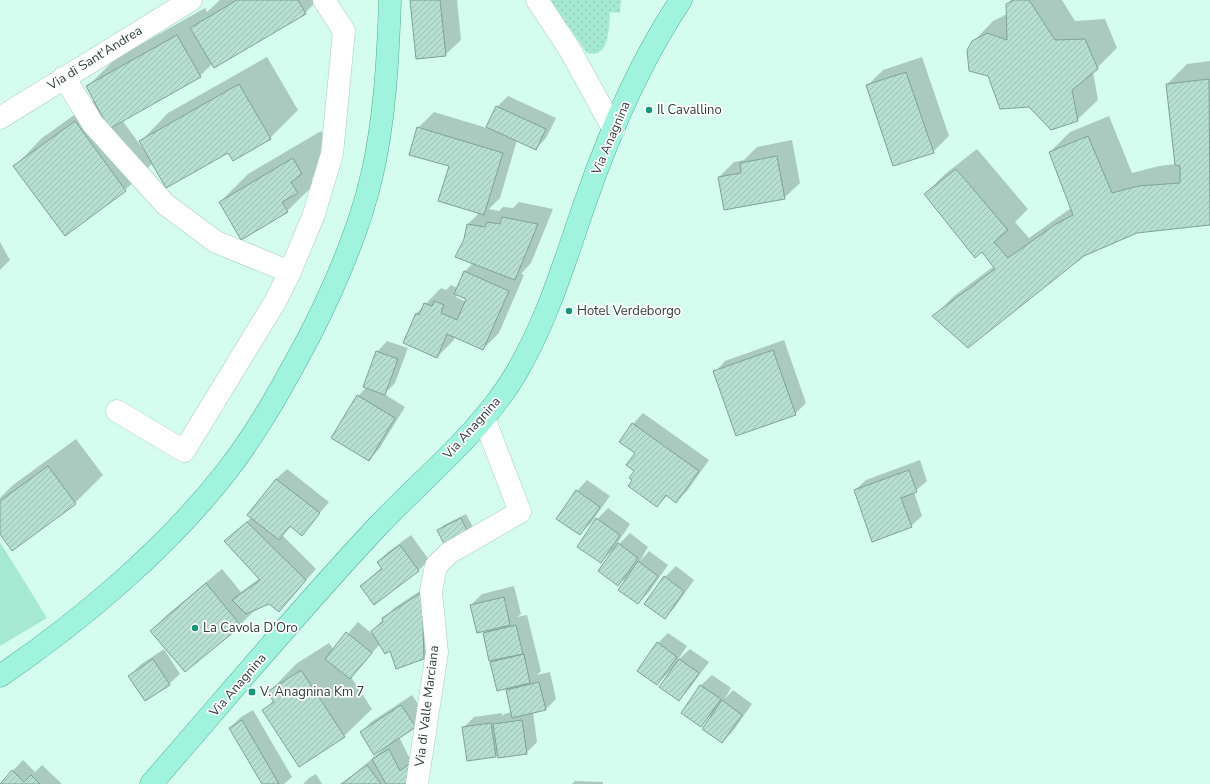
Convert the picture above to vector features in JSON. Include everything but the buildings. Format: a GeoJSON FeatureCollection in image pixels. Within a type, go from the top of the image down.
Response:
{"type":"FeatureCollection","features":[{"type":"Feature","properties":{"kind":"main road"},"geometry":{"type":"LineString","coordinates":[[0,676],[77,618],[132,570],[173,531],[204,498],[227,470],[258,427],[280,391],[332,289],[354,234],[368,190],[375,158],[384,92],[390,0]]}},
{"type":"Feature","properties":{"kind":"main road","name":"Via Anagnina"},"geometry":{"type":"LineString","coordinates":[[151,784],[377,526],[484,418],[509,385],[536,335],[554,294],[587,197],[614,130],[654,43],[681,0]]}},
{"type":"Feature","properties":{"kind":"street","name":"Via di Sant'Andrea"},"geometry":{"type":"LineString","coordinates":[[0,118],[64,77],[191,0]]}},
{"type":"Feature","properties":{"kind":"street"},"geometry":{"type":"LineString","coordinates":[[117,411],[184,451],[275,302],[290,272],[314,214],[332,154],[344,32],[324,0]]}},
{"type":"Feature","properties":{"kind":"street"},"geometry":{"type":"LineString","coordinates":[[537,0],[570,50],[614,130]]}},
{"type":"Feature","properties":{"kind":"street"},"geometry":{"type":"LineString","coordinates":[[64,77],[93,124],[165,204],[216,242],[290,272]]}},
{"type":"Feature","properties":{"kind":"street","name":"Via di Valle Marciana"},"geometry":{"type":"LineString","coordinates":[[417,784],[437,652],[431,591],[436,566],[449,553],[521,514],[484,418]]}},
{"type":"Feature","properties":{"kind":"green space"},"geometry":{"type":"Polygon","coordinates":[[[550,0],[621,0],[620,13],[610,12],[607,40],[604,47],[595,54],[587,53],[550,0]]]}},
{"type":"Feature","properties":{"kind":"green space"},"geometry":{"type":"Polygon","coordinates":[[[0,542],[47,618],[0,646],[0,542]]]}},
{"type":"Feature","properties":{"kind":"place","name":"Il Cavallino"},"geometry":{"type":"Point","coordinates":[649,110]}},
{"type":"Feature","properties":{"kind":"place","name":"Hotel Verdeborgo"},"geometry":{"type":"Point","coordinates":[569,311]}},
{"type":"Feature","properties":{"kind":"place","name":"La Cavola D'Oro"},"geometry":{"type":"Point","coordinates":[195,628]}},
{"type":"Feature","properties":{"kind":"place","name":"V. Anagnina Km 7"},"geometry":{"type":"Point","coordinates":[252,692]}}]}
